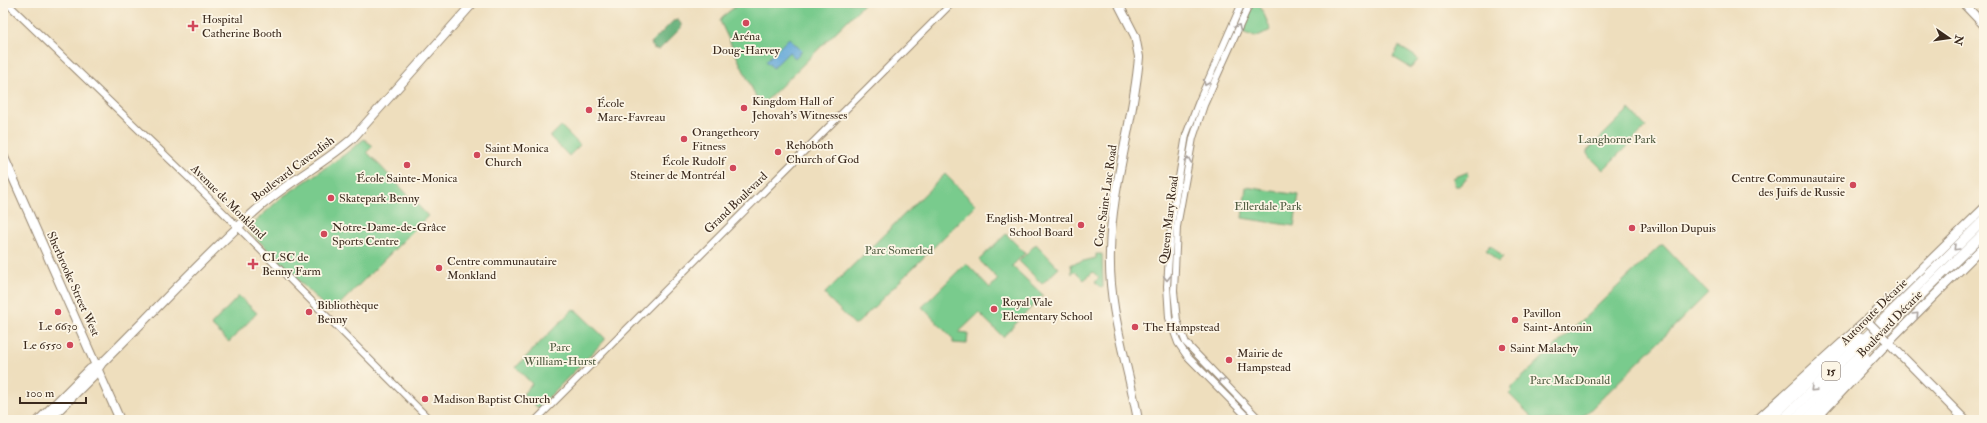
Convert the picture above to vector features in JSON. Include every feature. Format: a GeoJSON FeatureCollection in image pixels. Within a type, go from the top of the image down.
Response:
{"type":"FeatureCollection","features":[{"type":"Feature","properties":{"kind":"highway","name":"Autoroute Décarie"},"geometry":{"type":"LineString","coordinates":[[1782,420],[1885,334],[1984,220]]}},
{"type":"Feature","properties":{"kind":"highway","name":"Autoroute Décarie"},"geometry":{"type":"LineString","coordinates":[[1794,420],[1885,334],[1984,233]]}},
{"type":"Feature","properties":{"kind":"highway"},"geometry":{"type":"LineString","coordinates":[[1769,420],[1844,348],[1885,334]]}},
{"type":"Feature","properties":{"kind":"highway"},"geometry":{"type":"LineString","coordinates":[[1806,420],[1846,380],[1885,334]]}},
{"type":"Feature","properties":{"kind":"main road","name":"Boulevard Cavendish"},"geometry":{"type":"LineString","coordinates":[[49,420],[92,377],[98,366],[238,227],[268,200],[353,138],[473,3]]}},
{"type":"Feature","properties":{"kind":"main road","name":"Cote Saint-Luc Road"},"geometry":{"type":"LineString","coordinates":[[1118,3],[1137,40],[1140,57],[1112,227],[1110,272],[1120,344],[1138,420]]}},
{"type":"Feature","properties":{"kind":"main road"},"geometry":{"type":"LineString","coordinates":[[1963,3],[1984,25]]}},
{"type":"Feature","properties":{"kind":"main road","name":"Sherbrooke Street West"},"geometry":{"type":"LineString","coordinates":[[3,155],[98,366],[120,420]]}},
{"type":"Feature","properties":{"kind":"main road","name":"Boulevard Décarie"},"geometry":{"type":"LineString","coordinates":[[1757,420],[1868,321],[1984,208]]}},
{"type":"Feature","properties":{"kind":"main road","name":"Boulevard Décarie"},"geometry":{"type":"LineString","coordinates":[[1815,420],[1885,334],[1984,246]]}},
{"type":"Feature","properties":{"kind":"main road"},"geometry":{"type":"LineString","coordinates":[[1868,321],[1885,334],[1965,420]]}},
{"type":"Feature","properties":{"kind":"main road","name":"Boulevard Cavendish"},"geometry":{"type":"LineString","coordinates":[[39,420],[90,369],[98,366]]}},
{"type":"Feature","properties":{"kind":"street","name":"Avenue de Monkland"},"geometry":{"type":"LineString","coordinates":[[7,3],[154,144],[430,420]]}},
{"type":"Feature","properties":{"kind":"street","name":"Grand Boulevard"},"geometry":{"type":"LineString","coordinates":[[536,420],[952,3]]}},
{"type":"Feature","properties":{"kind":"street","name":"Queen Mary Road"},"geometry":{"type":"LineString","coordinates":[[1242,3],[1198,101],[1186,135],[1171,226],[1167,286],[1169,318],[1178,343],[1187,356],[1250,420]]}},
{"type":"Feature","properties":{"kind":"street","name":"Queen Mary Road"},"geometry":{"type":"LineString","coordinates":[[1250,3],[1204,105],[1193,138],[1177,227],[1174,291],[1177,321],[1186,344],[1260,420]]}},
{"type":"Feature","properties":{"kind":"green space"},"geometry":{"type":"Polygon","coordinates":[[[740,3],[865,3],[762,105],[759,103],[720,21],[722,17],[740,3]]]}},
{"type":"Feature","properties":{"kind":"green space"},"geometry":{"type":"Polygon","coordinates":[[[1253,3],[1259,3],[1271,30],[1255,37],[1240,31],[1253,3]]]}},
{"type":"Feature","properties":{"kind":"green space"},"geometry":{"type":"Polygon","coordinates":[[[678,20],[681,24],[681,28],[659,50],[653,48],[651,43],[673,21],[678,20]]]}},
{"type":"Feature","properties":{"kind":"green space"},"geometry":{"type":"Polygon","coordinates":[[[1399,46],[1416,57],[1418,60],[1411,68],[1393,57],[1399,46]]]}},
{"type":"Feature","properties":{"kind":"green space","name":"Langhorne Park"},"geometry":{"type":"Polygon","coordinates":[[[1629,109],[1646,127],[1603,170],[1587,154],[1587,151],[1629,109]]]}},
{"type":"Feature","properties":{"kind":"green space"},"geometry":{"type":"Polygon","coordinates":[[[561,126],[580,145],[569,156],[550,137],[561,126]]]}},
{"type":"Feature","properties":{"kind":"green space"},"geometry":{"type":"Polygon","coordinates":[[[364,139],[373,146],[367,152],[428,216],[331,313],[247,229],[281,198],[344,155],[364,139]]]}},
{"type":"Feature","properties":{"kind":"green space"},"geometry":{"type":"Polygon","coordinates":[[[1468,172],[1469,176],[1459,186],[1455,186],[1453,178],[1468,172]]]}},
{"type":"Feature","properties":{"kind":"green space","name":"Parc Somerled"},"geometry":{"type":"Polygon","coordinates":[[[945,174],[976,205],[857,324],[854,324],[825,295],[825,293],[945,174]]]}},
{"type":"Feature","properties":{"kind":"green space","name":"Ellerdale Park"},"geometry":{"type":"Polygon","coordinates":[[[1246,187],[1299,195],[1294,226],[1242,218],[1246,187]]]}},
{"type":"Feature","properties":{"kind":"green space"},"geometry":{"type":"Polygon","coordinates":[[[1006,234],[1025,253],[1012,266],[1043,295],[1003,337],[979,313],[959,332],[968,333],[967,344],[953,343],[953,339],[922,307],[966,263],[990,288],[998,279],[979,260],[1006,234]]]}},
{"type":"Feature","properties":{"kind":"green space"},"geometry":{"type":"Polygon","coordinates":[[[1036,244],[1059,268],[1042,284],[1019,261],[1036,244]]]}},
{"type":"Feature","properties":{"kind":"green space"},"geometry":{"type":"Polygon","coordinates":[[[1491,245],[1503,257],[1498,262],[1486,250],[1491,245]]]}},
{"type":"Feature","properties":{"kind":"green space","name":"Parc MacDonald"},"geometry":{"type":"Polygon","coordinates":[[[1661,245],[1663,245],[1708,293],[1580,420],[1535,420],[1509,394],[1512,391],[1510,389],[1661,245]]]}},
{"type":"Feature","properties":{"kind":"green space"},"geometry":{"type":"Polygon","coordinates":[[[1096,254],[1102,254],[1103,287],[1101,288],[1095,282],[1099,278],[1093,272],[1084,280],[1075,271],[1072,274],[1071,264],[1096,258],[1096,254]]]}},
{"type":"Feature","properties":{"kind":"green space"},"geometry":{"type":"Polygon","coordinates":[[[239,296],[257,313],[229,342],[211,325],[239,296]]]}},
{"type":"Feature","properties":{"kind":"green space","name":"Parc William-Hurst"},"geometry":{"type":"Polygon","coordinates":[[[573,309],[605,338],[605,340],[538,408],[523,394],[532,384],[516,367],[573,309]]]}},
{"type":"Feature","properties":{"kind":"water"},"geometry":{"type":"Polygon","coordinates":[[[789,38],[802,51],[795,58],[789,52],[773,68],[766,61],[789,38]]]}},
{"type":"Feature","properties":{"kind":"place","name":"Aréna Doug-Harvey"},"geometry":{"type":"Point","coordinates":[746,23]}},
{"type":"Feature","properties":{"kind":"place","name":"Hospital Catherine Booth"},"geometry":{"type":"Point","coordinates":[193,26]}},
{"type":"Feature","properties":{"kind":"place","name":"Kingdom Hall of Jehovah's Witnesses"},"geometry":{"type":"Point","coordinates":[744,108]}},
{"type":"Feature","properties":{"kind":"place","name":"École Marc-Favreau"},"geometry":{"type":"Point","coordinates":[589,110]}},
{"type":"Feature","properties":{"kind":"place","name":"Orangetheory Fitness"},"geometry":{"type":"Point","coordinates":[684,139]}},
{"type":"Feature","properties":{"kind":"place","name":"Rehoboth Church of God"},"geometry":{"type":"Point","coordinates":[778,152]}},
{"type":"Feature","properties":{"kind":"place","name":"Saint Monica Church"},"geometry":{"type":"Point","coordinates":[477,155]}},
{"type":"Feature","properties":{"kind":"place","name":"École Sainte-Monica"},"geometry":{"type":"Point","coordinates":[407,165]}},
{"type":"Feature","properties":{"kind":"place","name":"École Rudolf Steiner de Montréal"},"geometry":{"type":"Point","coordinates":[733,168]}},
{"type":"Feature","properties":{"kind":"place","name":"Centre Communautaire des Juifs de Russie"},"geometry":{"type":"Point","coordinates":[1853,185]}},
{"type":"Feature","properties":{"kind":"place","name":"Skatepark Benny"},"geometry":{"type":"Point","coordinates":[331,198]}},
{"type":"Feature","properties":{"kind":"place","name":"English-Montreal School Board"},"geometry":{"type":"Point","coordinates":[1081,225]}},
{"type":"Feature","properties":{"kind":"place","name":"Pavillon Dupuis"},"geometry":{"type":"Point","coordinates":[1632,228]}},
{"type":"Feature","properties":{"kind":"place","name":"Notre-Dame-de-Grâce Sports Centre"},"geometry":{"type":"Point","coordinates":[324,234]}},
{"type":"Feature","properties":{"kind":"place","name":"CLSC de Benny Farm"},"geometry":{"type":"Point","coordinates":[253,264]}},
{"type":"Feature","properties":{"kind":"place","name":"Centre communautaire Monkland"},"geometry":{"type":"Point","coordinates":[439,268]}},
{"type":"Feature","properties":{"kind":"place","name":"Royal Vale Elementary School"},"geometry":{"type":"Point","coordinates":[994,309]}},
{"type":"Feature","properties":{"kind":"place","name":"Le 6630"},"geometry":{"type":"Point","coordinates":[58,312]}},
{"type":"Feature","properties":{"kind":"place","name":"Bibliothèque Benny"},"geometry":{"type":"Point","coordinates":[309,312]}},
{"type":"Feature","properties":{"kind":"place","name":"Pavillon Saint-Antonin"},"geometry":{"type":"Point","coordinates":[1515,320]}},
{"type":"Feature","properties":{"kind":"place","name":"The Hampstead"},"geometry":{"type":"Point","coordinates":[1135,327]}},
{"type":"Feature","properties":{"kind":"place","name":"Le 6550"},"geometry":{"type":"Point","coordinates":[70,345]}},
{"type":"Feature","properties":{"kind":"place","name":"Saint Malachy"},"geometry":{"type":"Point","coordinates":[1502,348]}},
{"type":"Feature","properties":{"kind":"place","name":"Mairie de Hampstead"},"geometry":{"type":"Point","coordinates":[1229,360]}},
{"type":"Feature","properties":{"kind":"place","name":"Madison Baptist Church"},"geometry":{"type":"Point","coordinates":[425,399]}}]}
